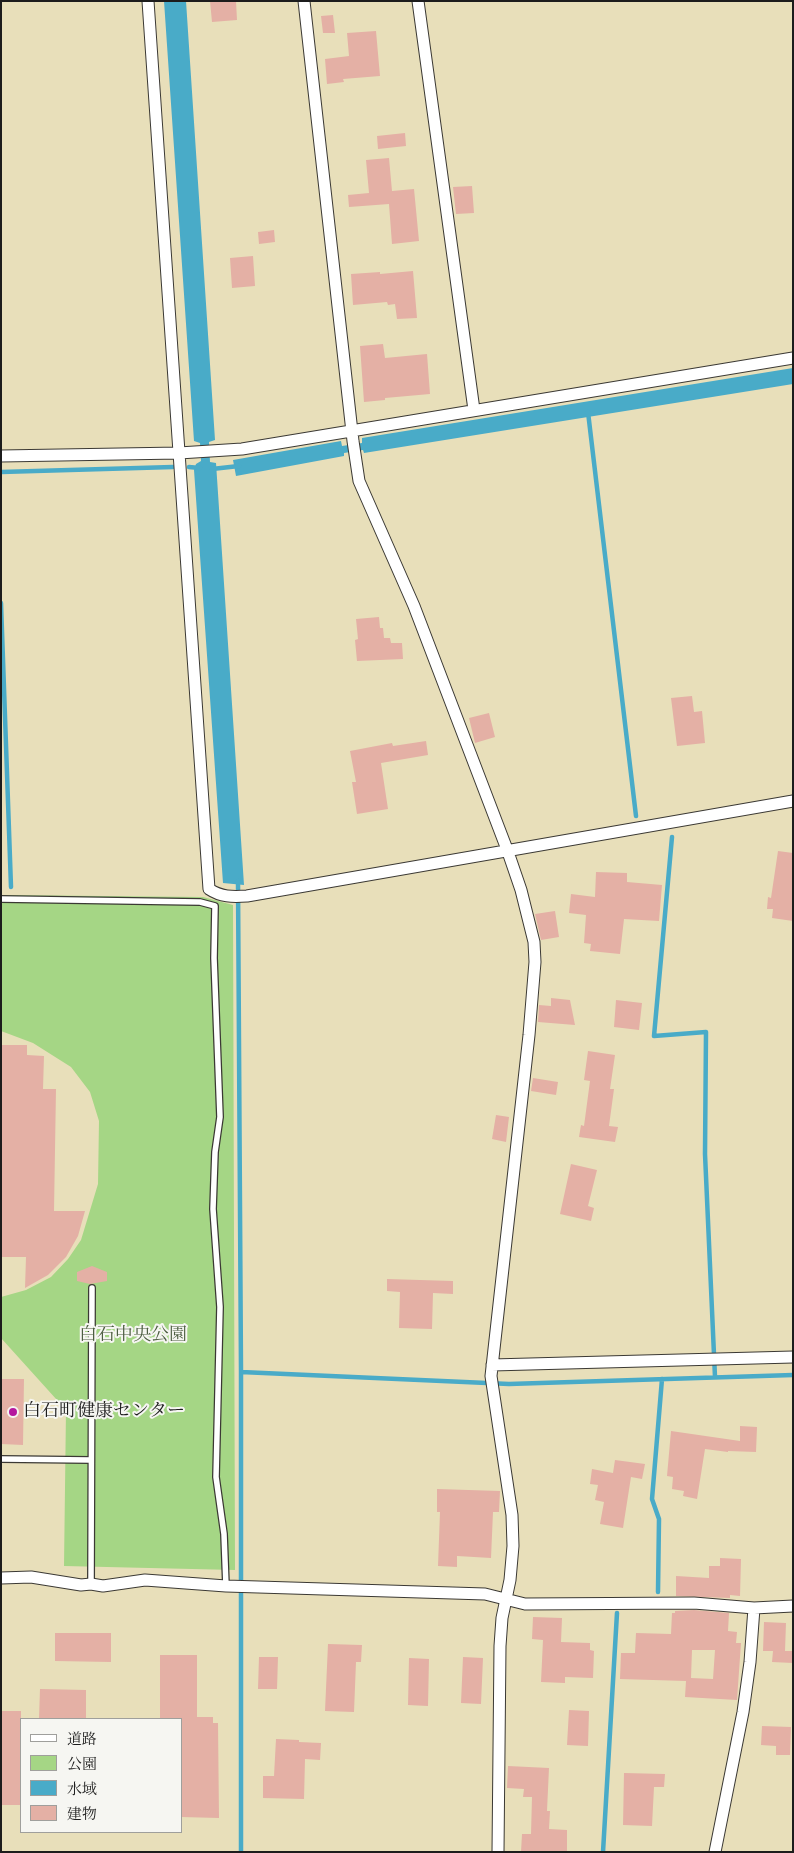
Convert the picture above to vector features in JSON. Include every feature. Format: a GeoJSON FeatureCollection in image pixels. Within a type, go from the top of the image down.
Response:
{"type":"FeatureCollection","features":[{"type":"Feature","properties":{"kind":"street"},"geometry":{"type":"LineString","coordinates":[[148,1],[209,889],[217,894],[230,897],[247,896],[793,801]]}},
{"type":"Feature","properties":{"kind":"street"},"geometry":{"type":"LineString","coordinates":[[304,1],[353,441],[360,481],[414,606],[508,852],[521,890],[534,942],[535,962],[528,1045],[492,1371],[492,1389],[512,1515],[513,1546],[510,1580],[502,1618],[500,1646],[498,1852]]}},
{"type":"Feature","properties":{"kind":"street"},"geometry":{"type":"LineString","coordinates":[[418,1],[474,410]]}},
{"type":"Feature","properties":{"kind":"street"},"geometry":{"type":"LineString","coordinates":[[1,456],[198,453],[353,441],[474,410],[793,358]]}},
{"type":"Feature","properties":{"kind":"street"},"geometry":{"type":"LineString","coordinates":[[492,1371],[720,1359],[793,1358]]}},
{"type":"Feature","properties":{"kind":"street"},"geometry":{"type":"LineString","coordinates":[[1,1578],[31,1577],[81,1585],[102,1586],[145,1580],[226,1586],[485,1594],[525,1604],[694,1603],[754,1608],[793,1606]]}},
{"type":"Feature","properties":{"kind":"street"},"geometry":{"type":"LineString","coordinates":[[715,1852],[743,1712],[750,1662],[754,1608]]}},
{"type":"Feature","properties":{"kind":"lane"},"geometry":{"type":"LineString","coordinates":[[1,899],[200,902],[215,906],[214,958],[220,1117],[215,1152],[213,1209],[220,1307],[216,1477],[224,1534],[226,1586]]}},
{"type":"Feature","properties":{"kind":"lane"},"geometry":{"type":"LineString","coordinates":[[91,1584],[92,1288]]}},
{"type":"Feature","properties":{"kind":"lane"},"geometry":{"type":"LineString","coordinates":[[1,1459],[90,1460]]}},
{"type":"Feature","properties":{"kind":"green space","name":"白石中央公園"},"geometry":{"type":"Polygon","coordinates":[[[1,895],[203,897],[233,905],[235,1570],[64,1566],[66,1410],[1,1338],[1,1297],[26,1290],[51,1277],[68,1259],[81,1240],[98,1184],[99,1121],[90,1092],[71,1067],[33,1043],[1,1031],[1,895]]]}},
{"type":"Feature","properties":{"kind":"water"},"geometry":{"type":"Polygon","coordinates":[[[164,1],[186,1],[215,440],[209,442],[210,462],[216,463],[244,885],[223,883],[194,470],[196,464],[201,461],[200,443],[194,441],[164,1]]]}},
{"type":"Feature","properties":{"kind":"water"},"geometry":{"type":"Polygon","coordinates":[[[793,368],[793,384],[364,453],[363,450],[344,453],[344,456],[236,476],[233,460],[341,441],[342,446],[362,443],[362,438],[793,368]]]}},
{"type":"Feature","properties":{"kind":"building"},"geometry":{"type":"Polygon","coordinates":[[[210,1],[236,1],[237,20],[212,22],[210,1]]]}},
{"type":"Feature","properties":{"kind":"building"},"geometry":{"type":"Polygon","coordinates":[[[333,15],[335,33],[323,33],[321,16],[333,15]]]}},
{"type":"Feature","properties":{"kind":"building"},"geometry":{"type":"Polygon","coordinates":[[[376,31],[380,76],[343,79],[344,82],[327,84],[325,59],[349,56],[347,33],[376,31]]]}},
{"type":"Feature","properties":{"kind":"building"},"geometry":{"type":"Polygon","coordinates":[[[405,133],[406,146],[378,149],[377,136],[405,133]]]}},
{"type":"Feature","properties":{"kind":"building"},"geometry":{"type":"Polygon","coordinates":[[[389,158],[392,191],[414,189],[419,241],[392,244],[389,204],[349,207],[348,195],[369,193],[366,160],[389,158]]]}},
{"type":"Feature","properties":{"kind":"building"},"geometry":{"type":"Polygon","coordinates":[[[472,186],[474,213],[456,214],[453,187],[472,186]]]}},
{"type":"Feature","properties":{"kind":"building"},"geometry":{"type":"Polygon","coordinates":[[[274,230],[275,242],[259,244],[258,232],[274,230]]]}},
{"type":"Feature","properties":{"kind":"building"},"geometry":{"type":"Polygon","coordinates":[[[253,256],[255,286],[232,288],[230,258],[253,256]]]}},
{"type":"Feature","properties":{"kind":"building"},"geometry":{"type":"Polygon","coordinates":[[[413,271],[417,318],[397,319],[395,304],[388,305],[387,302],[353,305],[351,274],[413,271]]]}},
{"type":"Feature","properties":{"kind":"building"},"geometry":{"type":"Polygon","coordinates":[[[383,344],[385,358],[427,354],[430,394],[364,402],[360,346],[383,344]]]}},
{"type":"Feature","properties":{"kind":"building"},"geometry":{"type":"Polygon","coordinates":[[[379,617],[380,628],[383,628],[384,638],[390,638],[391,643],[402,643],[403,659],[357,661],[355,640],[358,639],[356,619],[379,617]]]}},
{"type":"Feature","properties":{"kind":"building"},"geometry":{"type":"Polygon","coordinates":[[[692,696],[694,712],[702,711],[705,743],[677,746],[671,698],[692,696]]]}},
{"type":"Feature","properties":{"kind":"building"},"geometry":{"type":"Polygon","coordinates":[[[489,713],[495,737],[475,743],[469,718],[489,713]]]}},
{"type":"Feature","properties":{"kind":"building"},"geometry":{"type":"Polygon","coordinates":[[[426,741],[428,755],[381,763],[388,809],[357,814],[352,782],[356,782],[350,751],[392,743],[393,746],[426,741]]]}},
{"type":"Feature","properties":{"kind":"building"},"geometry":{"type":"Polygon","coordinates":[[[778,851],[793,853],[793,921],[772,918],[773,909],[767,909],[768,897],[771,898],[778,851]]]}},
{"type":"Feature","properties":{"kind":"building"},"geometry":{"type":"Polygon","coordinates":[[[596,872],[627,873],[627,882],[662,885],[659,921],[624,919],[620,954],[590,951],[591,944],[584,943],[586,915],[569,913],[571,894],[595,897],[596,872]]]}},
{"type":"Feature","properties":{"kind":"building"},"geometry":{"type":"Polygon","coordinates":[[[555,911],[559,937],[541,940],[535,914],[555,911]]]}},
{"type":"Feature","properties":{"kind":"building"},"geometry":{"type":"Polygon","coordinates":[[[551,998],[570,1000],[575,1025],[538,1022],[539,1005],[551,1006],[551,998]]]}},
{"type":"Feature","properties":{"kind":"building"},"geometry":{"type":"Polygon","coordinates":[[[616,1000],[642,1003],[639,1030],[614,1027],[616,1000]]]}},
{"type":"Feature","properties":{"kind":"building"},"geometry":{"type":"Polygon","coordinates":[[[1,1045],[27,1045],[27,1055],[44,1056],[43,1089],[56,1089],[54,1211],[85,1211],[78,1236],[66,1257],[48,1275],[25,1288],[26,1257],[1,1257],[1,1045]]]}},
{"type":"Feature","properties":{"kind":"building"},"geometry":{"type":"Polygon","coordinates":[[[588,1051],[615,1055],[610,1089],[614,1089],[609,1126],[618,1127],[615,1142],[579,1137],[581,1125],[584,1126],[590,1081],[584,1080],[588,1051]]]}},
{"type":"Feature","properties":{"kind":"building"},"geometry":{"type":"Polygon","coordinates":[[[533,1078],[558,1082],[556,1095],[531,1091],[533,1078]]]}},
{"type":"Feature","properties":{"kind":"building"},"geometry":{"type":"Polygon","coordinates":[[[496,1115],[509,1117],[506,1142],[492,1139],[496,1115]]]}},
{"type":"Feature","properties":{"kind":"building"},"geometry":{"type":"Polygon","coordinates":[[[571,1164],[597,1170],[588,1206],[594,1208],[591,1221],[560,1214],[571,1164]]]}},
{"type":"Feature","properties":{"kind":"building"},"geometry":{"type":"Polygon","coordinates":[[[92,1266],[107,1272],[107,1281],[90,1284],[77,1281],[77,1272],[92,1266]]]}},
{"type":"Feature","properties":{"kind":"building"},"geometry":{"type":"Polygon","coordinates":[[[387,1279],[453,1281],[453,1294],[433,1293],[432,1329],[399,1328],[400,1292],[387,1291],[387,1279]]]}},
{"type":"Feature","properties":{"kind":"building","name":"白石町健康センター"},"geometry":{"type":"Polygon","coordinates":[[[1,1379],[24,1379],[23,1445],[1,1444],[1,1379]]]}},
{"type":"Feature","properties":{"kind":"building"},"geometry":{"type":"Polygon","coordinates":[[[740,1426],[757,1427],[756,1452],[728,1452],[705,1449],[697,1499],[683,1496],[684,1491],[672,1489],[673,1477],[667,1476],[671,1431],[740,1441],[740,1426]]]}},
{"type":"Feature","properties":{"kind":"building"},"geometry":{"type":"Polygon","coordinates":[[[615,1460],[645,1464],[642,1479],[631,1477],[623,1528],[600,1524],[604,1502],[595,1500],[598,1485],[590,1484],[592,1469],[613,1473],[615,1460]]]}},
{"type":"Feature","properties":{"kind":"building"},"geometry":{"type":"Polygon","coordinates":[[[437,1489],[500,1491],[499,1512],[493,1512],[491,1558],[457,1556],[457,1567],[438,1566],[440,1512],[437,1512],[437,1489]]]}},
{"type":"Feature","properties":{"kind":"building"},"geometry":{"type":"Polygon","coordinates":[[[720,1558],[741,1559],[740,1596],[730,1595],[730,1598],[676,1596],[676,1576],[709,1578],[709,1566],[720,1566],[720,1558]]]}},
{"type":"Feature","properties":{"kind":"building"},"geometry":{"type":"Polygon","coordinates":[[[694,1610],[729,1613],[728,1631],[737,1632],[736,1643],[741,1643],[737,1700],[685,1697],[686,1681],[620,1679],[621,1653],[635,1653],[636,1633],[671,1634],[672,1613],[675,1613],[675,1611],[694,1610]],[[692,1650],[691,1678],[713,1679],[715,1650],[692,1650]]]}},
{"type":"Feature","properties":{"kind":"building"},"geometry":{"type":"Polygon","coordinates":[[[533,1617],[562,1618],[561,1642],[590,1643],[590,1650],[594,1651],[593,1678],[565,1677],[565,1683],[541,1682],[543,1640],[532,1639],[533,1617]]]}},
{"type":"Feature","properties":{"kind":"building"},"geometry":{"type":"Polygon","coordinates":[[[764,1622],[786,1623],[785,1651],[793,1651],[793,1663],[772,1662],[773,1651],[763,1651],[764,1622]]]}},
{"type":"Feature","properties":{"kind":"building"},"geometry":{"type":"Polygon","coordinates":[[[55,1633],[111,1633],[111,1662],[55,1661],[55,1633]]]}},
{"type":"Feature","properties":{"kind":"building"},"geometry":{"type":"Polygon","coordinates":[[[328,1644],[362,1645],[361,1662],[356,1662],[354,1712],[325,1711],[328,1644]]]}},
{"type":"Feature","properties":{"kind":"building"},"geometry":{"type":"Polygon","coordinates":[[[160,1655],[197,1655],[197,1717],[213,1717],[213,1723],[218,1723],[219,1818],[182,1817],[182,1718],[160,1718],[160,1655]]]}},
{"type":"Feature","properties":{"kind":"building"},"geometry":{"type":"Polygon","coordinates":[[[259,1657],[278,1657],[277,1689],[258,1689],[259,1657]]]}},
{"type":"Feature","properties":{"kind":"building"},"geometry":{"type":"Polygon","coordinates":[[[463,1657],[483,1658],[481,1704],[461,1703],[463,1657]]]}},
{"type":"Feature","properties":{"kind":"building"},"geometry":{"type":"Polygon","coordinates":[[[409,1658],[429,1659],[428,1706],[408,1705],[409,1658]]]}},
{"type":"Feature","properties":{"kind":"building"},"geometry":{"type":"Polygon","coordinates":[[[40,1689],[86,1690],[86,1718],[39,1718],[40,1689]]]}},
{"type":"Feature","properties":{"kind":"building"},"geometry":{"type":"Polygon","coordinates":[[[569,1710],[589,1711],[588,1746],[567,1745],[569,1710]]]}},
{"type":"Feature","properties":{"kind":"building"},"geometry":{"type":"Polygon","coordinates":[[[1,1711],[21,1711],[20,1805],[1,1805],[1,1711]]]}},
{"type":"Feature","properties":{"kind":"building"},"geometry":{"type":"Polygon","coordinates":[[[762,1726],[791,1727],[790,1755],[776,1755],[776,1746],[761,1745],[762,1726]]]}},
{"type":"Feature","properties":{"kind":"building"},"geometry":{"type":"Polygon","coordinates":[[[276,1739],[321,1743],[320,1760],[305,1759],[304,1799],[263,1798],[263,1776],[274,1776],[276,1739]]]}},
{"type":"Feature","properties":{"kind":"building"},"geometry":{"type":"Polygon","coordinates":[[[508,1766],[549,1768],[547,1811],[550,1811],[549,1829],[567,1830],[567,1852],[521,1852],[522,1834],[531,1834],[532,1797],[523,1797],[524,1789],[507,1788],[508,1766]]]}},
{"type":"Feature","properties":{"kind":"building"},"geometry":{"type":"Polygon","coordinates":[[[624,1773],[665,1774],[664,1787],[654,1787],[652,1826],[623,1825],[624,1773]]]}},
{"type":"Feature","properties":{"kind":"waterway"},"geometry":{"type":"LineString","coordinates":[[588,412],[636,816]]}},
{"type":"Feature","properties":{"kind":"waterway"},"geometry":{"type":"LineString","coordinates":[[212,469],[239,466]]}},
{"type":"Feature","properties":{"kind":"waterway"},"geometry":{"type":"LineString","coordinates":[[1,472],[173,467]]}},
{"type":"Feature","properties":{"kind":"waterway"},"geometry":{"type":"LineString","coordinates":[[189,467],[200,468]]}},
{"type":"Feature","properties":{"kind":"waterway"},"geometry":{"type":"LineString","coordinates":[[1,603],[11,887]]}},
{"type":"Feature","properties":{"kind":"waterway"},"geometry":{"type":"LineString","coordinates":[[672,837],[654,1036],[706,1032],[705,1154],[715,1377]]}},
{"type":"Feature","properties":{"kind":"waterway"},"geometry":{"type":"LineString","coordinates":[[238,881],[241,1852]]}},
{"type":"Feature","properties":{"kind":"waterway"},"geometry":{"type":"LineString","coordinates":[[241,1372],[509,1384],[793,1375]]}},
{"type":"Feature","properties":{"kind":"waterway"},"geometry":{"type":"LineString","coordinates":[[658,1592],[659,1519],[652,1499],[662,1379]]}},
{"type":"Feature","properties":{"kind":"waterway"},"geometry":{"type":"LineString","coordinates":[[603,1852],[617,1613]]}},
{"type":"Feature","properties":{"kind":"place","name":"白石町健康センター"},"geometry":{"type":"Point","coordinates":[13,1412]}}]}
